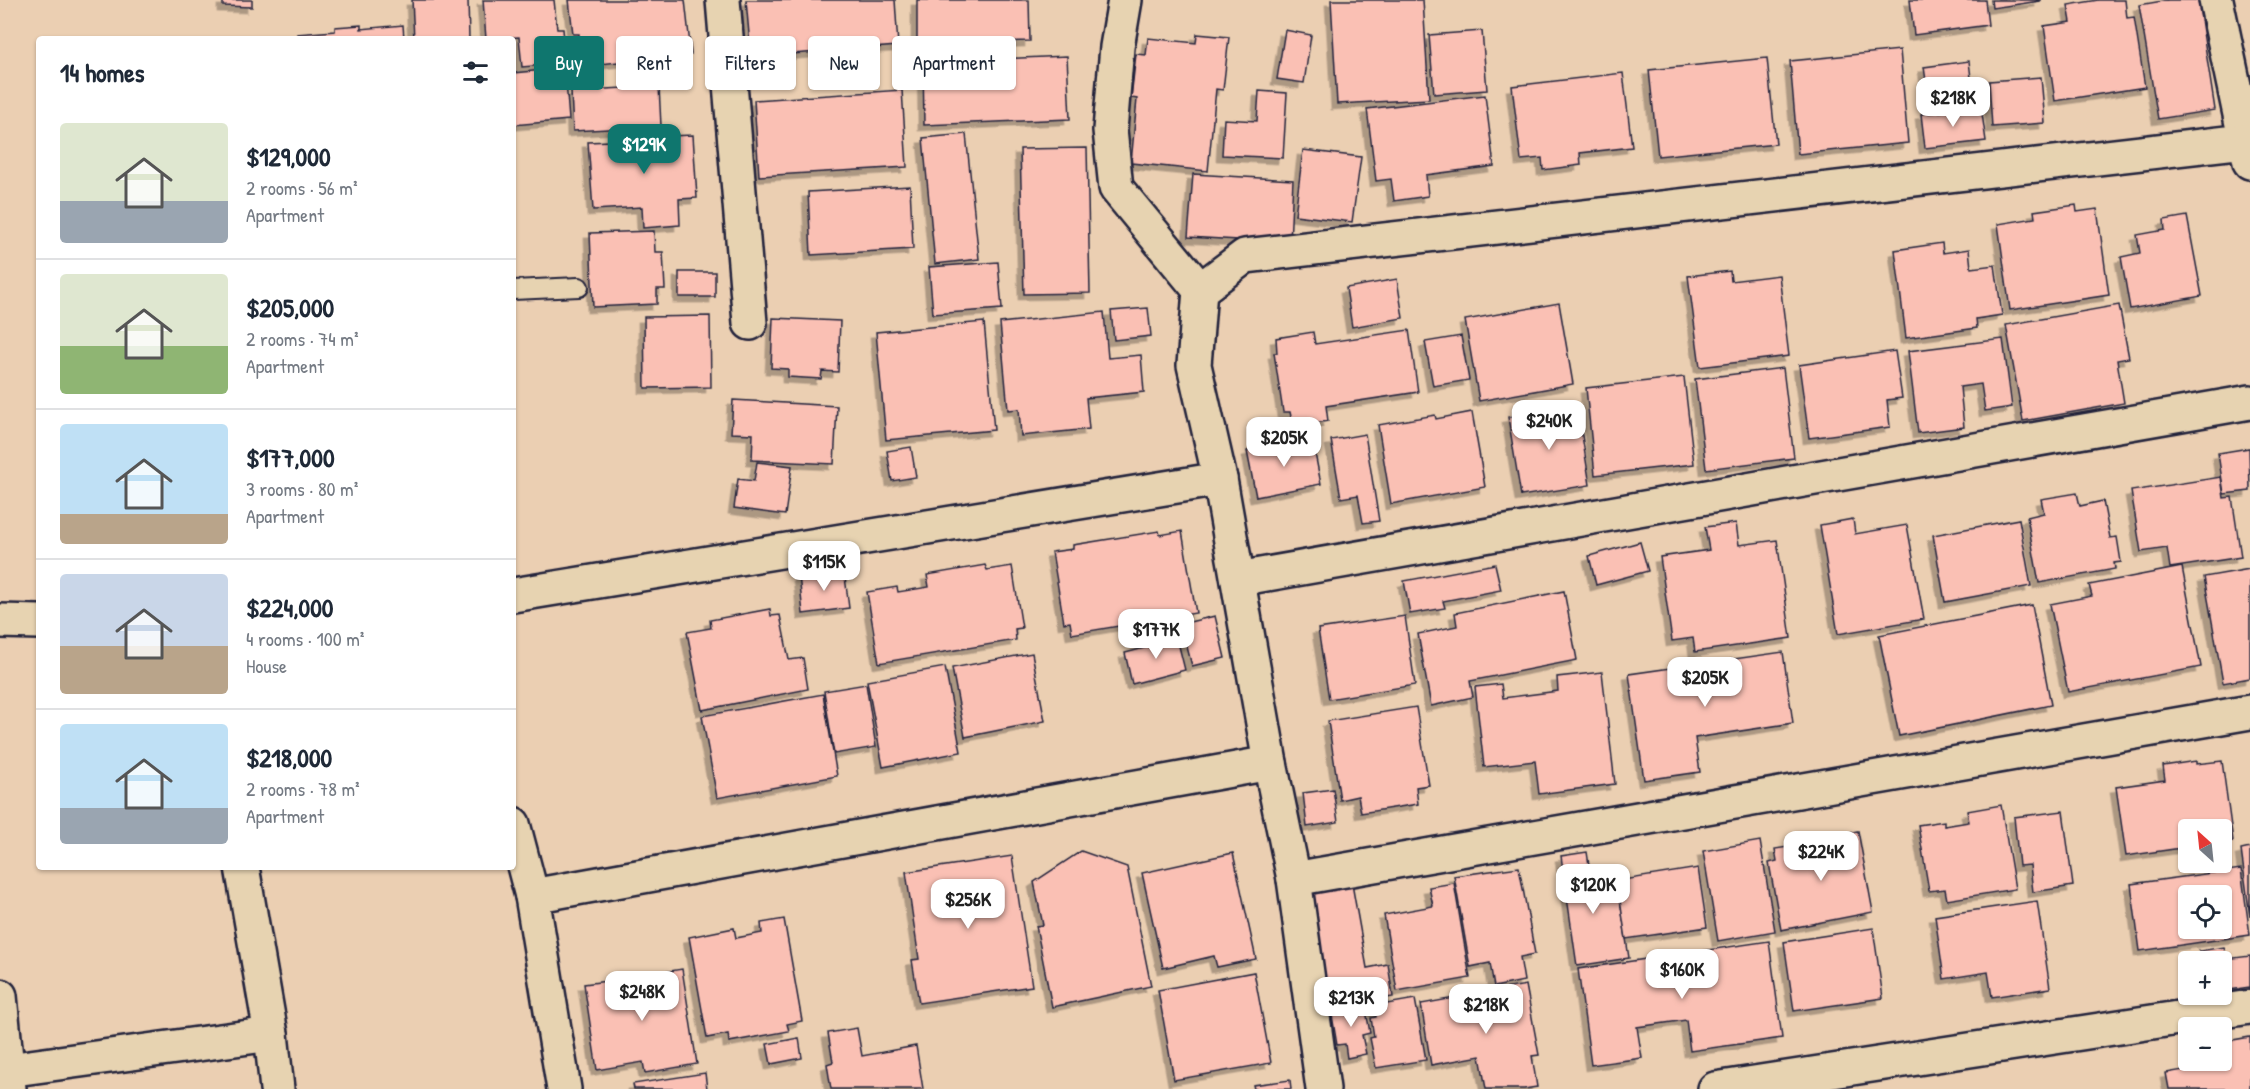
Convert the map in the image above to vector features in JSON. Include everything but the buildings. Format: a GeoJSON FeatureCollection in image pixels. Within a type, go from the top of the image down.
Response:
{"type":"FeatureCollection","features":[{"type":"Feature","properties":{"kind":"street"},"geometry":{"type":"LineString","coordinates":[[723,0],[750,323]]}},
{"type":"Feature","properties":{"kind":"street"},"geometry":{"type":"LineString","coordinates":[[1125,0],[1117,47],[1110,130],[1116,188],[1200,291],[1194,365],[1220,479],[1270,763],[1294,879],[1323,1089]]}},
{"type":"Feature","properties":{"kind":"street"},"geometry":{"type":"LineString","coordinates":[[1200,291],[1245,256],[2248,151],[2216,0]]}},
{"type":"Feature","properties":{"kind":"street"},"geometry":{"type":"LineString","coordinates":[[1238,579],[2250,402]]}},
{"type":"Feature","properties":{"kind":"street"},"geometry":{"type":"LineString","coordinates":[[516,595],[1220,479]]}},
{"type":"Feature","properties":{"kind":"street"},"geometry":{"type":"LineString","coordinates":[[0,621],[36,622]]}},
{"type":"Feature","properties":{"kind":"street"},"geometry":{"type":"LineString","coordinates":[[1294,879],[2250,712]]}},
{"type":"Feature","properties":{"kind":"street"},"geometry":{"type":"LineString","coordinates":[[532,896],[1270,763]]}},
{"type":"Feature","properties":{"kind":"street"},"geometry":{"type":"LineString","coordinates":[[516,835],[532,896],[564,1089]]}},
{"type":"Feature","properties":{"kind":"street"},"geometry":{"type":"LineString","coordinates":[[243,870],[271,1034],[277,1089]]}},
{"type":"Feature","properties":{"kind":"street"},"geometry":{"type":"LineString","coordinates":[[0,996],[5,1076],[271,1034]]}},
{"type":"Feature","properties":{"kind":"street"},"geometry":{"type":"LineString","coordinates":[[1715,1089],[2250,1006]]}},
{"type":"Feature","properties":{"kind":"lane"},"geometry":{"type":"LineString","coordinates":[[516,290],[579,287]]}}]}
